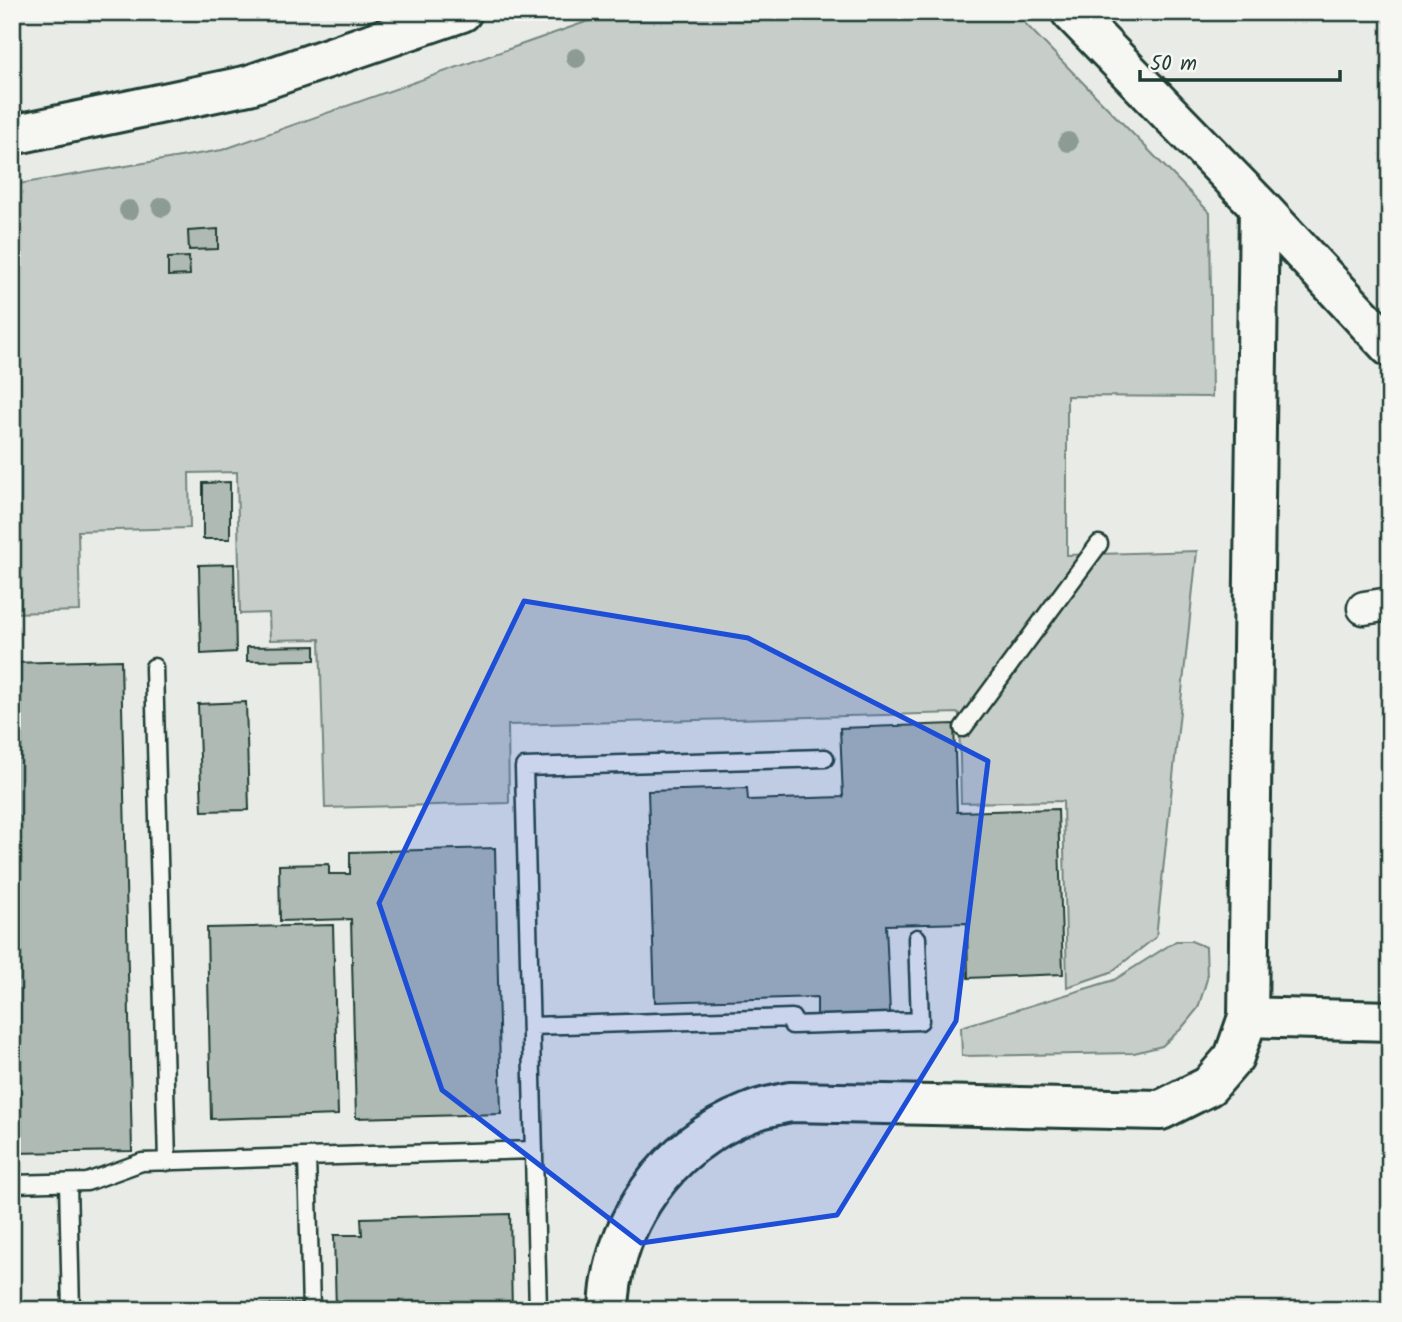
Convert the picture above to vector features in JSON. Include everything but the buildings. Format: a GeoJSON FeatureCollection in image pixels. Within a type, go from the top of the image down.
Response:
{"type":"FeatureCollection","features":[{"type":"Feature","properties":{"kind":"street"},"geometry":{"type":"LineString","coordinates":[[12,135],[249,85],[462,12]]}},
{"type":"Feature","properties":{"kind":"street"},"geometry":{"type":"LineString","coordinates":[[1078,15],[1390,347]]}},
{"type":"Feature","properties":{"kind":"street"},"geometry":{"type":"LineString","coordinates":[[609,1310],[615,1261],[629,1222],[651,1186],[679,1155],[712,1130],[750,1112],[790,1102],[1161,1110],[1209,1086],[1234,1057],[1248,1017],[1259,206]]}},
{"type":"Feature","properties":{"kind":"street"},"geometry":{"type":"LineString","coordinates":[[1248,1017],[1390,1021]]}},
{"type":"Feature","properties":{"kind":"lane"},"geometry":{"type":"LineString","coordinates":[[963,728],[1099,544]]}},
{"type":"Feature","properties":{"kind":"lane"},"geometry":{"type":"LineString","coordinates":[[154,667],[167,1161]]}},
{"type":"Feature","properties":{"kind":"lane"},"geometry":{"type":"LineString","coordinates":[[538,1310],[524,766],[825,758]]}},
{"type":"Feature","properties":{"kind":"lane"},"geometry":{"type":"LineString","coordinates":[[531,1026],[792,1018],[792,1025],[920,1021],[917,938]]}},
{"type":"Feature","properties":{"kind":"lane"},"geometry":{"type":"LineString","coordinates":[[12,1184],[87,1182],[142,1162],[534,1150]]}},
{"type":"Feature","properties":{"kind":"lane"},"geometry":{"type":"LineString","coordinates":[[307,1157],[311,1310]]}},
{"type":"Feature","properties":{"kind":"lane"},"geometry":{"type":"LineString","coordinates":[[68,1183],[71,1310]]}},
{"type":"Feature","properties":{"kind":"highlighted area"},"geometry":{"type":"Polygon","coordinates":[[[524,601],[748,638],[988,761],[956,1021],[837,1215],[641,1243],[442,1090],[379,903],[524,601]]]}},
{"type":"Feature","properties":{"kind":"shaded area"},"geometry":{"type":"Polygon","coordinates":[[[614,12],[1014,12],[1210,213],[1212,397],[1067,396],[1067,555],[1197,551],[1156,937],[1111,972],[1067,987],[1063,801],[961,803],[959,713],[508,725],[509,803],[325,808],[320,639],[270,640],[269,613],[240,614],[237,472],[189,473],[190,528],[78,531],[80,611],[12,613],[12,185],[222,150],[614,12]]]}},
{"type":"Feature","properties":{"kind":"shaded area"},"geometry":{"type":"Polygon","coordinates":[[[1176,941],[1191,941],[1206,947],[1207,979],[1198,1008],[1181,1029],[1162,1046],[1134,1053],[962,1056],[961,1027],[1114,980],[1176,941]]]}}]}
